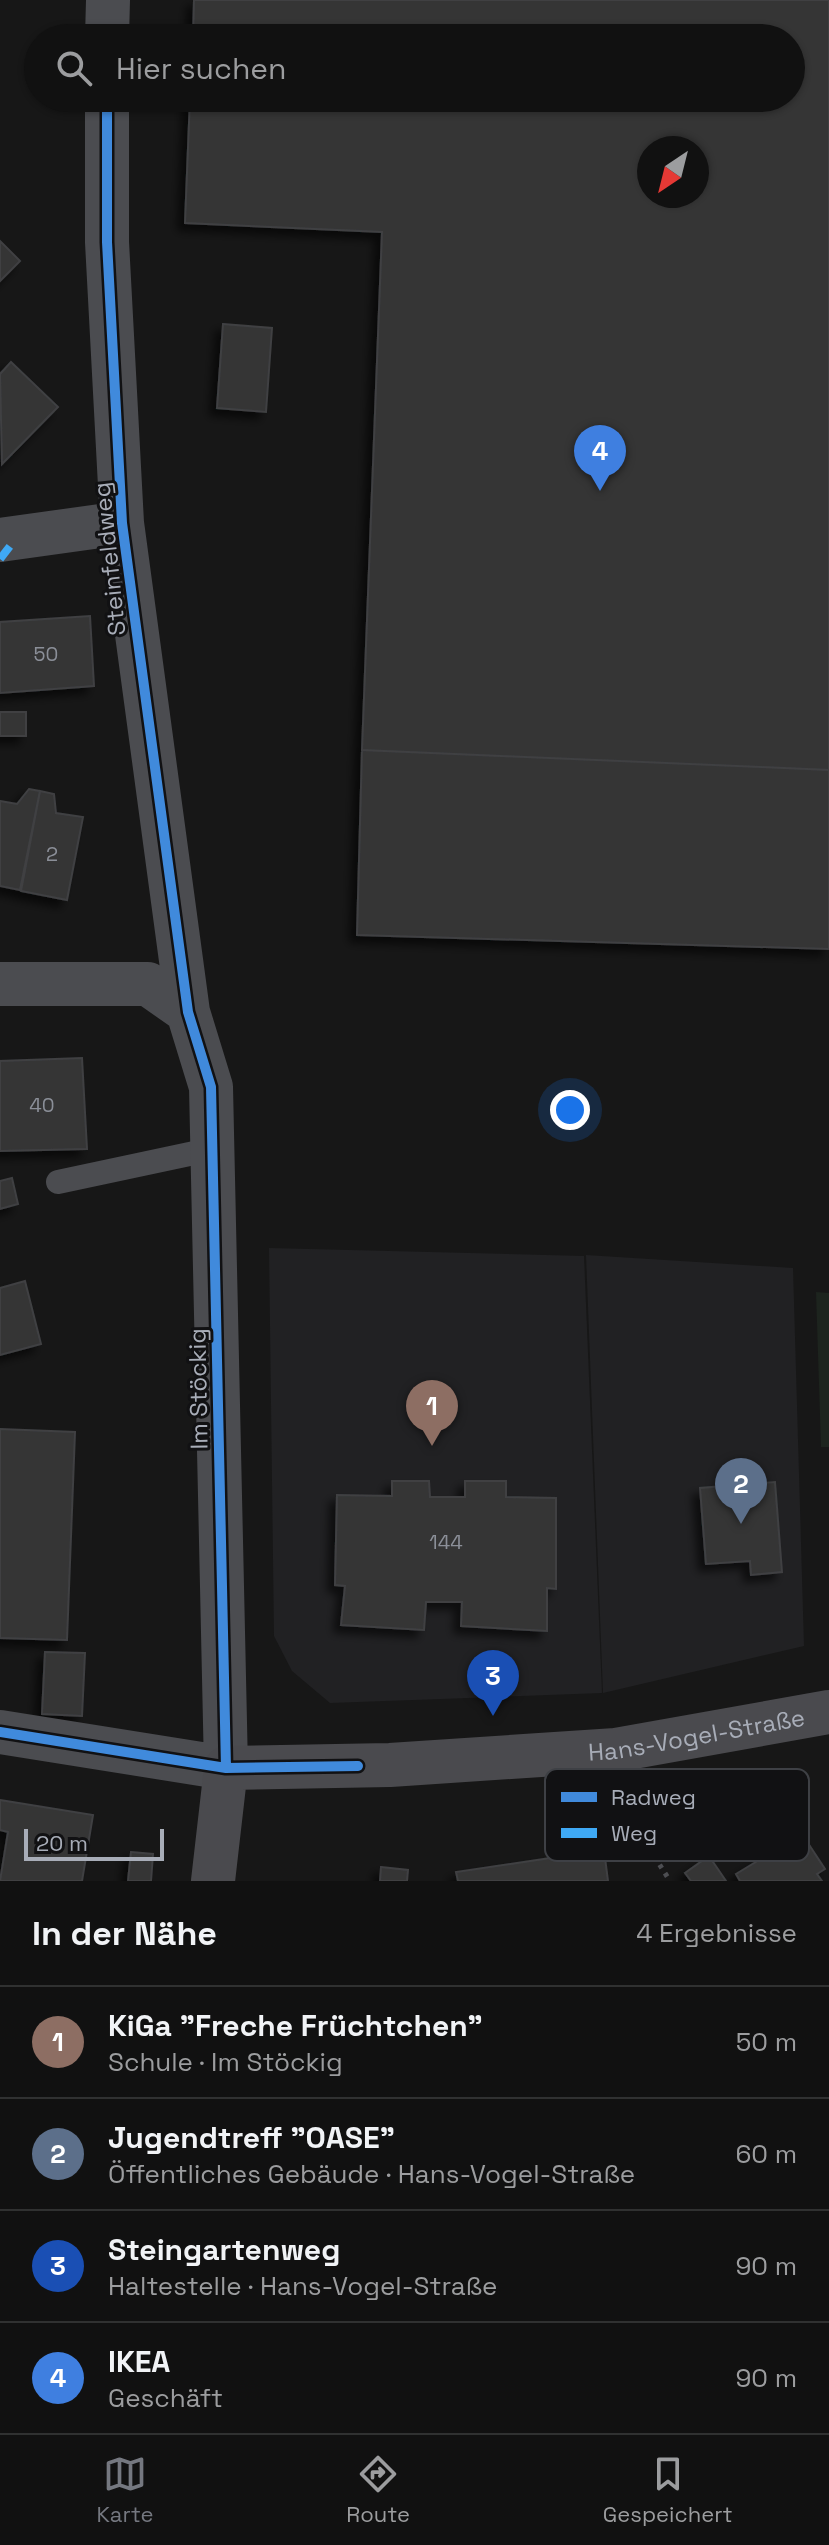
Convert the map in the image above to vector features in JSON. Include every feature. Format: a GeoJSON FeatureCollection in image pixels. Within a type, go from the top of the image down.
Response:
{"type":"FeatureCollection","features":[{"type":"Feature","properties":{"kind":"main road","name":"Hans-Vogel-Straße"},"geometry":{"type":"LineString","coordinates":[[226,1768],[390,1765],[616,1750],[829,1712]]}},
{"type":"Feature","properties":{"kind":"main road","name":"Im Stöckig"},"geometry":{"type":"LineString","coordinates":[[213,1881],[226,1768]]}},
{"type":"Feature","properties":{"kind":"street"},"geometry":{"type":"LineString","coordinates":[[107,24],[108,0]]}},
{"type":"Feature","properties":{"kind":"street","name":"Steinfeldweg"},"geometry":{"type":"LineString","coordinates":[[107,112],[107,242],[122,523],[188,1012]]}},
{"type":"Feature","properties":{"kind":"street"},"geometry":{"type":"LineString","coordinates":[[0,540],[14,541],[122,523]]}},
{"type":"Feature","properties":{"kind":"street"},"geometry":{"type":"LineString","coordinates":[[0,984],[148,984],[188,1012]]}},
{"type":"Feature","properties":{"kind":"street","name":"Im Stöckig"},"geometry":{"type":"LineString","coordinates":[[188,1012],[211,1087],[226,1768]]}},
{"type":"Feature","properties":{"kind":"street"},"geometry":{"type":"LineString","coordinates":[[0,1732],[226,1768]]}},
{"type":"Feature","properties":{"kind":"lane"},"geometry":{"type":"LineString","coordinates":[[58,1182],[213,1149]]}},
{"type":"Feature","properties":{"kind":"path"},"geometry":{"type":"LineString","coordinates":[[616,1750],[622,1769]]}},
{"type":"Feature","properties":{"kind":"path"},"geometry":{"type":"LineString","coordinates":[[657,1861],[670,1881]]}},
{"type":"Feature","properties":{"kind":"shaded area"},"geometry":{"type":"Polygon","coordinates":[[[269,1248],[584,1256],[602,1693],[330,1703],[292,1671],[274,1636],[269,1248]]]}},
{"type":"Feature","properties":{"kind":"shaded area"},"geometry":{"type":"Polygon","coordinates":[[[586,1255],[793,1268],[804,1646],[603,1693],[586,1255]]]}},
{"type":"Feature","properties":{"kind":"shaded area"},"geometry":{"type":"Polygon","coordinates":[[[816,1292],[829,1293],[829,1447],[821,1447],[816,1292]]]}},
{"type":"Feature","properties":{"kind":"building"},"geometry":{"type":"Polygon","coordinates":[[[194,0],[829,0],[829,770],[362,750],[382,232],[185,223],[189,112],[805,112],[805,24],[193,24],[194,0]]]}},
{"type":"Feature","properties":{"kind":"building"},"geometry":{"type":"Polygon","coordinates":[[[0,241],[20,261],[0,281],[0,241]]]}},
{"type":"Feature","properties":{"kind":"building"},"geometry":{"type":"Polygon","coordinates":[[[223,324],[272,328],[266,412],[217,408],[223,324]]]}},
{"type":"Feature","properties":{"kind":"building"},"geometry":{"type":"Polygon","coordinates":[[[11,362],[58,407],[2,464],[0,374],[11,362]]]}},
{"type":"Feature","properties":{"kind":"building"},"geometry":{"type":"Polygon","coordinates":[[[90,616],[94,686],[0,693],[0,622],[90,616]]]}},
{"type":"Feature","properties":{"kind":"building"},"geometry":{"type":"Polygon","coordinates":[[[0,712],[26,712],[26,736],[0,736],[0,712]]]}},
{"type":"Feature","properties":{"kind":"building"},"geometry":{"type":"Polygon","coordinates":[[[362,750],[829,770],[829,949],[357,935],[362,750]]]}},
{"type":"Feature","properties":{"kind":"building"},"geometry":{"type":"Polygon","coordinates":[[[29,789],[40,791],[20,890],[0,886],[0,801],[17,804],[29,789]]]}},
{"type":"Feature","properties":{"kind":"building"},"geometry":{"type":"Polygon","coordinates":[[[40,791],[54,794],[56,813],[83,817],[67,900],[21,891],[40,791]]]}},
{"type":"Feature","properties":{"kind":"building"},"geometry":{"type":"Polygon","coordinates":[[[82,1058],[87,1149],[0,1151],[0,1061],[82,1058]]]}},
{"type":"Feature","properties":{"kind":"building"},"geometry":{"type":"Polygon","coordinates":[[[12,1178],[18,1204],[0,1209],[0,1181],[12,1178]]]}},
{"type":"Feature","properties":{"kind":"building"},"geometry":{"type":"Polygon","coordinates":[[[25,1281],[41,1344],[0,1355],[0,1288],[25,1281]]]}},
{"type":"Feature","properties":{"kind":"building"},"geometry":{"type":"Polygon","coordinates":[[[0,1429],[75,1432],[67,1640],[0,1638],[0,1429]]]}},
{"type":"Feature","properties":{"kind":"building"},"geometry":{"type":"Polygon","coordinates":[[[392,1481],[429,1481],[430,1497],[465,1497],[465,1481],[506,1481],[506,1497],[556,1498],[556,1589],[547,1588],[547,1631],[461,1626],[462,1602],[426,1602],[424,1630],[341,1625],[345,1586],[335,1585],[337,1495],[392,1496],[392,1481]]]}},
{"type":"Feature","properties":{"kind":"building"},"geometry":{"type":"Polygon","coordinates":[[[775,1482],[782,1572],[751,1575],[750,1561],[706,1564],[700,1488],[775,1482]]]}},
{"type":"Feature","properties":{"kind":"building"},"geometry":{"type":"Polygon","coordinates":[[[45,1652],[85,1653],[82,1716],[42,1714],[45,1652]]]}},
{"type":"Feature","properties":{"kind":"building"},"geometry":{"type":"Polygon","coordinates":[[[0,1800],[93,1815],[82,1881],[0,1881],[8,1832],[0,1830],[0,1800]]]}},
{"type":"Feature","properties":{"kind":"building"},"geometry":{"type":"Polygon","coordinates":[[[809,1845],[825,1869],[817,1874],[822,1881],[740,1881],[736,1874],[757,1861],[809,1861],[809,1845]]]}},
{"type":"Feature","properties":{"kind":"building"},"geometry":{"type":"Polygon","coordinates":[[[131,1852],[153,1854],[151,1881],[128,1881],[131,1852]]]}},
{"type":"Feature","properties":{"kind":"building"},"geometry":{"type":"Polygon","coordinates":[[[545,1859],[605,1861],[608,1881],[458,1881],[456,1872],[545,1859]]]}},
{"type":"Feature","properties":{"kind":"building"},"geometry":{"type":"Polygon","coordinates":[[[702,1861],[712,1861],[726,1881],[691,1881],[685,1873],[702,1861]]]}},
{"type":"Feature","properties":{"kind":"building"},"geometry":{"type":"Polygon","coordinates":[[[381,1867],[408,1870],[407,1881],[380,1881],[381,1867]]]}},
{"type":"Feature","properties":{"kind":"marked path"},"geometry":{"type":"LineString","coordinates":[[0,559],[14,541]]}},
{"type":"Feature","properties":{"kind":"cycle path"},"geometry":{"type":"LineString","coordinates":[[107,112],[107,242],[122,523],[188,1012],[211,1087],[226,1768]]}},
{"type":"Feature","properties":{"kind":"cycle path"},"geometry":{"type":"LineString","coordinates":[[0,1732],[226,1768],[358,1766]]}},
{"type":"Feature","properties":{"kind":"place","name":"IKEA"},"geometry":{"type":"Point","coordinates":[600,491]}},
{"type":"Feature","properties":{"kind":"place","name":"KiGa \"Freche Früchtchen\""},"geometry":{"type":"Point","coordinates":[432,1446]}},
{"type":"Feature","properties":{"kind":"place","name":"Jugendtreff \"OASE\""},"geometry":{"type":"Point","coordinates":[741,1524]}},
{"type":"Feature","properties":{"kind":"place","name":"Steingartenweg"},"geometry":{"type":"Point","coordinates":[493,1716]}}]}
